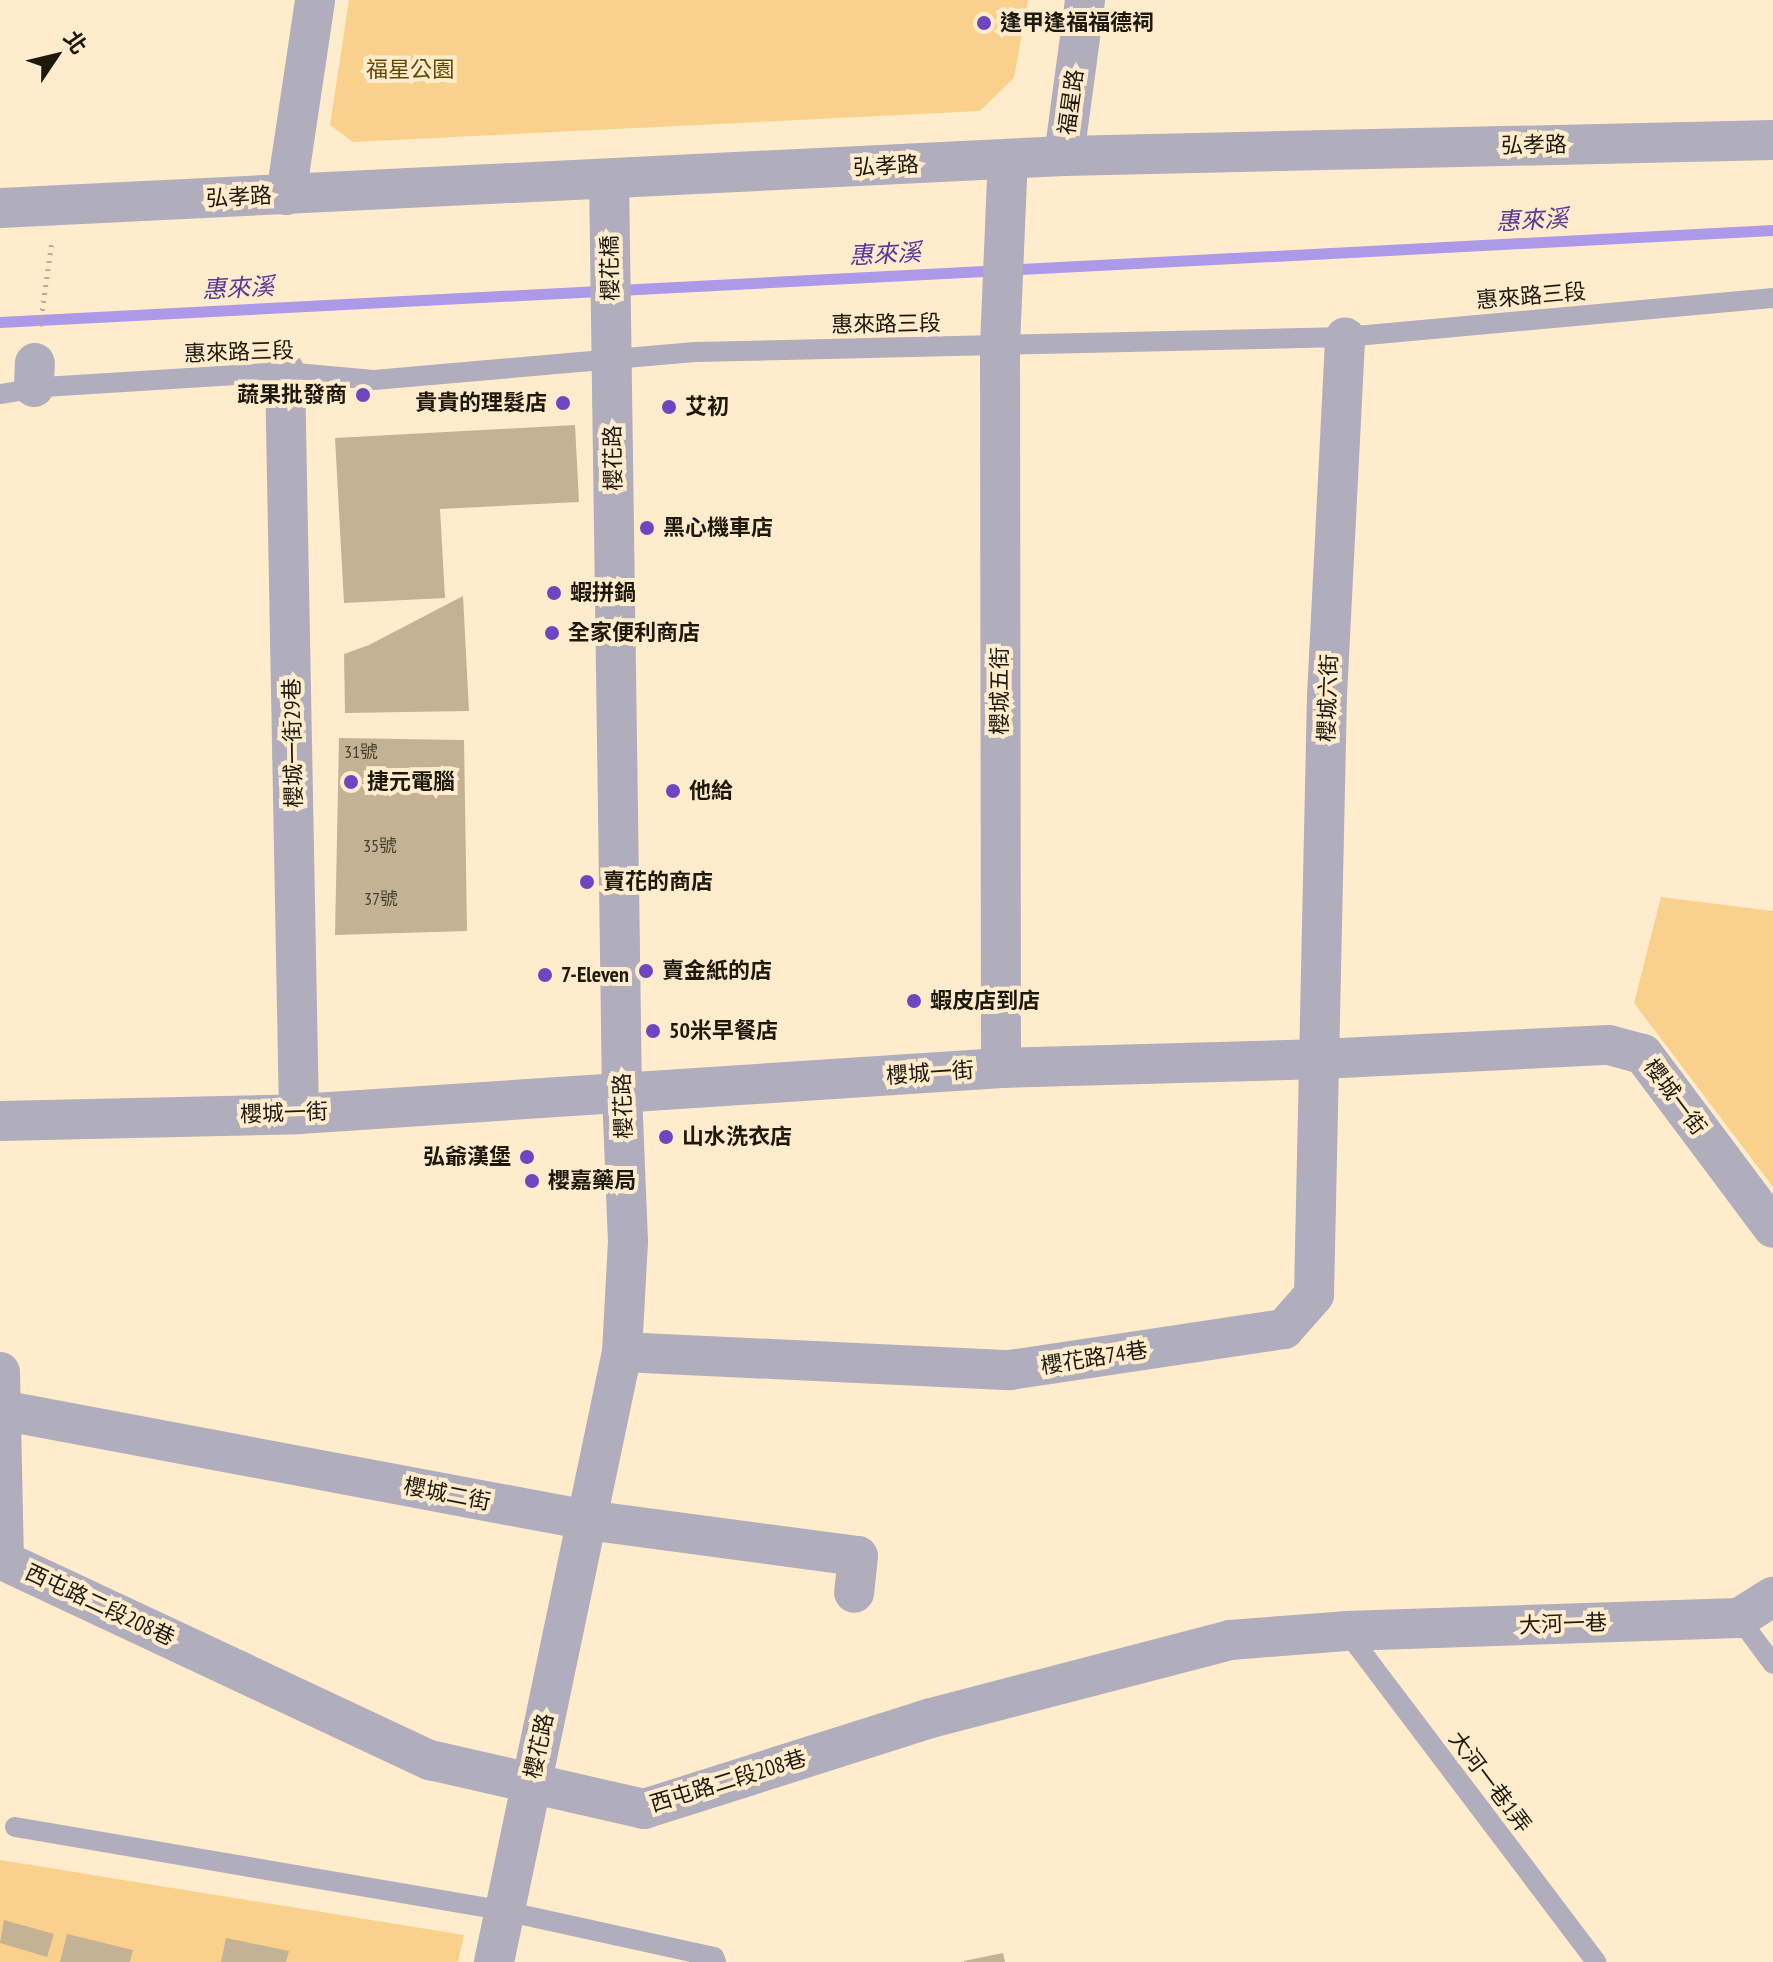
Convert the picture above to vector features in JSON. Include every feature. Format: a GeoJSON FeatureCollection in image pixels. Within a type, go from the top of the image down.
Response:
{"type":"FeatureCollection","features":[{"type":"Feature","properties":{"kind":"street"},"geometry":{"type":"LineString","coordinates":[[286,195],[315,0]]}},
{"type":"Feature","properties":{"kind":"street","name":"福星路"},"geometry":{"type":"LineString","coordinates":[[1064,156],[1085,0]]}},
{"type":"Feature","properties":{"kind":"street","name":"弘孝路"},"geometry":{"type":"LineString","coordinates":[[0,208],[56,218],[286,195],[609,191],[1006,174],[1064,156],[1773,140]]}},
{"type":"Feature","properties":{"kind":"street","name":"櫻城五街"},"geometry":{"type":"LineString","coordinates":[[1001,1068],[1000,330],[1006,174]]}},
{"type":"Feature","properties":{"kind":"street","name":"櫻花橋"},"geometry":{"type":"LineString","coordinates":[[609,191],[612,346]]}},
{"type":"Feature","properties":{"kind":"street","name":"櫻城六街"},"geometry":{"type":"LineString","coordinates":[[1320,1059],[1327,696],[1345,337]]}},
{"type":"Feature","properties":{"kind":"street","name":"櫻花路"},"geometry":{"type":"LineString","coordinates":[[494,1962],[622,1352],[628,1242],[622,1095],[612,346]]}},
{"type":"Feature","properties":{"kind":"street","name":"櫻城一街29巷"},"geometry":{"type":"LineString","coordinates":[[285,372],[299,1114]]}},
{"type":"Feature","properties":{"kind":"street","name":"櫻城一街"},"geometry":{"type":"LineString","coordinates":[[0,1121],[299,1114],[1001,1068],[1320,1059],[1609,1045],[1643,1054],[1773,1228]]}},
{"type":"Feature","properties":{"kind":"street","name":"櫻花路74巷"},"geometry":{"type":"LineString","coordinates":[[622,1352],[1010,1370],[1284,1329],[1314,1295],[1320,1059]]}},
{"type":"Feature","properties":{"kind":"street"},"geometry":{"type":"LineString","coordinates":[[1,1391],[2,1560]]}},
{"type":"Feature","properties":{"kind":"street","name":"櫻城二街"},"geometry":{"type":"LineString","coordinates":[[1,1391],[587,1520],[858,1556],[854,1593]]}},
{"type":"Feature","properties":{"kind":"street","name":"西屯路二段208巷"},"geometry":{"type":"LineString","coordinates":[[2,1560],[430,1760],[644,1809],[931,1718],[1230,1640],[1346,1631]]}},
{"type":"Feature","properties":{"kind":"street","name":"大河一巷"},"geometry":{"type":"LineString","coordinates":[[1346,1631],[1739,1618],[1773,1597]]}},
{"type":"Feature","properties":{"kind":"lane","name":"惠來路三段"},"geometry":{"type":"LineString","coordinates":[[23,381],[285,372],[374,380],[612,346],[695,352],[1000,330],[1345,337],[1773,298]]}},
{"type":"Feature","properties":{"kind":"lane"},"geometry":{"type":"LineString","coordinates":[[1739,1618],[1773,1664]]}},
{"type":"Feature","properties":{"kind":"lane","name":"大河一巷1弄"},"geometry":{"type":"LineString","coordinates":[[1346,1631],[1596,1962]]}},
{"type":"Feature","properties":{"kind":"lane"},"geometry":{"type":"LineString","coordinates":[[15,1827],[505,1911],[714,1957],[716,1962]]}},
{"type":"Feature","properties":{"kind":"path"},"geometry":{"type":"LineString","coordinates":[[23,381],[56,218]]}},
{"type":"Feature","properties":{"kind":"green space","name":"福星公園"},"geometry":{"type":"Polygon","coordinates":[[[349,0],[1028,0],[1014,78],[980,111],[353,142],[330,125],[349,0]]]}},
{"type":"Feature","properties":{"kind":"green space"},"geometry":{"type":"Polygon","coordinates":[[[1661,897],[1773,911],[1773,1187],[1634,1003],[1661,897]]]}},
{"type":"Feature","properties":{"kind":"green space"},"geometry":{"type":"Polygon","coordinates":[[[0,1860],[464,1935],[458,1962],[0,1962],[0,1860]]]}},
{"type":"Feature","properties":{"kind":"building"},"geometry":{"type":"Polygon","coordinates":[[[575,425],[579,502],[440,509],[445,598],[344,603],[335,438],[575,425]]]}},
{"type":"Feature","properties":{"kind":"building"},"geometry":{"type":"Polygon","coordinates":[[[463,596],[469,711],[345,713],[344,654],[369,645],[463,596]]]}},
{"type":"Feature","properties":{"kind":"building"},"geometry":{"type":"Polygon","coordinates":[[[339,738],[464,740],[467,931],[335,935],[339,738]]]}},
{"type":"Feature","properties":{"kind":"building"},"geometry":{"type":"Polygon","coordinates":[[[4,1920],[54,1934],[47,1957],[0,1943],[4,1920]]]}},
{"type":"Feature","properties":{"kind":"building"},"geometry":{"type":"Polygon","coordinates":[[[67,1934],[133,1950],[130,1962],[60,1962],[67,1934]]]}},
{"type":"Feature","properties":{"kind":"building"},"geometry":{"type":"Polygon","coordinates":[[[226,1938],[289,1951],[286,1962],[221,1962],[226,1938]]]}},
{"type":"Feature","properties":{"kind":"building"},"geometry":{"type":"Polygon","coordinates":[[[1003,1953],[1005,1962],[964,1962],[964,1961],[1003,1953]]]}},
{"type":"Feature","properties":{"kind":"waterway","name":"惠來溪"},"geometry":{"type":"LineString","coordinates":[[0,322],[1773,230]]}},
{"type":"Feature","properties":{"kind":"place","name":"逢甲逢福福德祠"},"geometry":{"type":"Point","coordinates":[984,23]}},
{"type":"Feature","properties":{"kind":"place","name":"蔬果批發商"},"geometry":{"type":"Point","coordinates":[363,395]}},
{"type":"Feature","properties":{"kind":"place","name":"貴貴的理髮店"},"geometry":{"type":"Point","coordinates":[563,403]}},
{"type":"Feature","properties":{"kind":"place","name":"艾初"},"geometry":{"type":"Point","coordinates":[669,407]}},
{"type":"Feature","properties":{"kind":"place","name":"黑心機車店"},"geometry":{"type":"Point","coordinates":[647,528]}},
{"type":"Feature","properties":{"kind":"place","name":"蝦拼鍋"},"geometry":{"type":"Point","coordinates":[554,593]}},
{"type":"Feature","properties":{"kind":"place","name":"全家便利商店"},"geometry":{"type":"Point","coordinates":[552,633]}},
{"type":"Feature","properties":{"kind":"place","name":"捷元電腦"},"geometry":{"type":"Point","coordinates":[351,782]}},
{"type":"Feature","properties":{"kind":"place","name":"他給"},"geometry":{"type":"Point","coordinates":[673,791]}},
{"type":"Feature","properties":{"kind":"place","name":"賣花的商店"},"geometry":{"type":"Point","coordinates":[587,882]}},
{"type":"Feature","properties":{"kind":"place","name":"賣金紙的店"},"geometry":{"type":"Point","coordinates":[646,971]}},
{"type":"Feature","properties":{"kind":"place","name":"7-Eleven"},"geometry":{"type":"Point","coordinates":[545,975]}},
{"type":"Feature","properties":{"kind":"place","name":"蝦皮店到店"},"geometry":{"type":"Point","coordinates":[914,1001]}},
{"type":"Feature","properties":{"kind":"place","name":"50米早餐店"},"geometry":{"type":"Point","coordinates":[653,1031]}},
{"type":"Feature","properties":{"kind":"place","name":"山水洗衣店"},"geometry":{"type":"Point","coordinates":[666,1137]}},
{"type":"Feature","properties":{"kind":"place","name":"弘爺漢堡"},"geometry":{"type":"Point","coordinates":[527,1157]}},
{"type":"Feature","properties":{"kind":"place","name":"櫻嘉藥局"},"geometry":{"type":"Point","coordinates":[532,1181]}}]}
